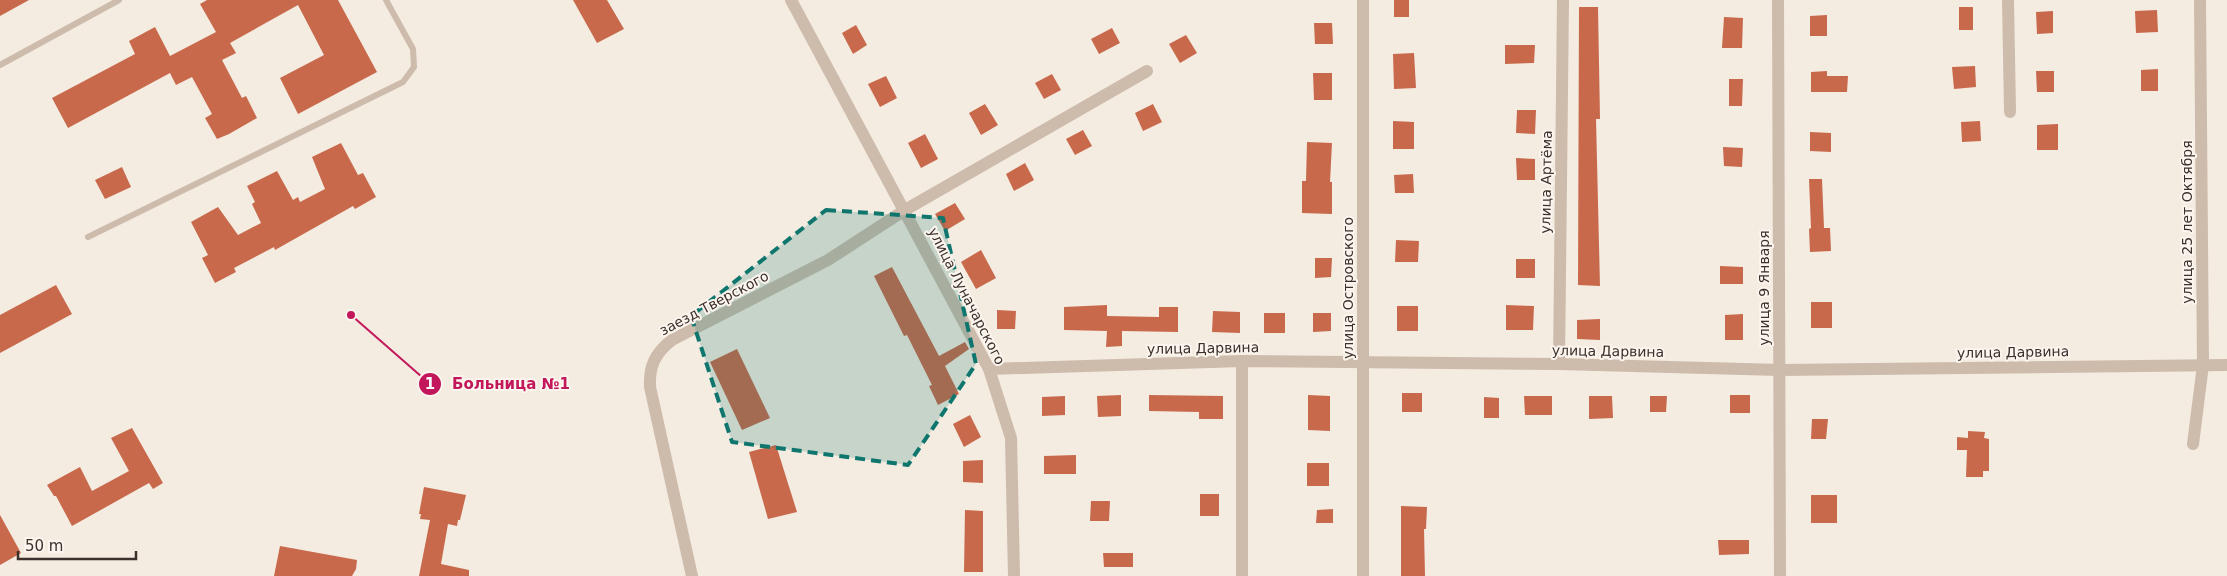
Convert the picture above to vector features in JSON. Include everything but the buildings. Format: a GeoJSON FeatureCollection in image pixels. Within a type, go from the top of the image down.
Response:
{"type":"FeatureCollection","features":[{"type":"Feature","properties":{"kind":"street","name":"улица Луначарского"},"geometry":{"type":"LineString","coordinates":[[791,0],[989,369],[1011,438],[1014,576]]}},
{"type":"Feature","properties":{"kind":"street","name":"улица Островского"},"geometry":{"type":"LineString","coordinates":[[1363,0],[1363,576]]}},
{"type":"Feature","properties":{"kind":"street","name":"улица Артёма"},"geometry":{"type":"LineString","coordinates":[[1559,364],[1563,0]]}},
{"type":"Feature","properties":{"kind":"street","name":"улица 9 Января"},"geometry":{"type":"LineString","coordinates":[[1778,0],[1780,576]]}},
{"type":"Feature","properties":{"kind":"street"},"geometry":{"type":"LineString","coordinates":[[2008,0],[2010,112]]}},
{"type":"Feature","properties":{"kind":"street","name":"улица 25 лет Октября"},"geometry":{"type":"LineString","coordinates":[[2193,444],[2203,365],[2200,0]]}},
{"type":"Feature","properties":{"kind":"street"},"geometry":{"type":"LineString","coordinates":[[905,210],[1147,71]]}},
{"type":"Feature","properties":{"kind":"street","name":"заезд Тверского"},"geometry":{"type":"LineString","coordinates":[[692,576],[650,387],[649,373],[653,360],[661,348],[672,340],[828,260],[905,210]]}},
{"type":"Feature","properties":{"kind":"street"},"geometry":{"type":"LineString","coordinates":[[1242,361],[1242,576]]}},
{"type":"Feature","properties":{"kind":"street","name":"улица Дарвина"},"geometry":{"type":"LineString","coordinates":[[989,369],[1242,361],[1559,364],[1780,370],[2227,364]]}},
{"type":"Feature","properties":{"kind":"lane"},"geometry":{"type":"LineString","coordinates":[[0,65],[120,0]]}},
{"type":"Feature","properties":{"kind":"lane"},"geometry":{"type":"LineString","coordinates":[[88,237],[403,82],[414,67],[413,50],[386,0]]}},
{"type":"Feature","properties":{"kind":"highlighted area"},"geometry":{"type":"Polygon","coordinates":[[[826,210],[943,218],[976,364],[908,465],[732,442],[691,316],[826,210]]]}},
{"type":"Feature","properties":{"kind":"place","name":"Больница №1"},"geometry":{"type":"Point","coordinates":[351,315]}}]}
